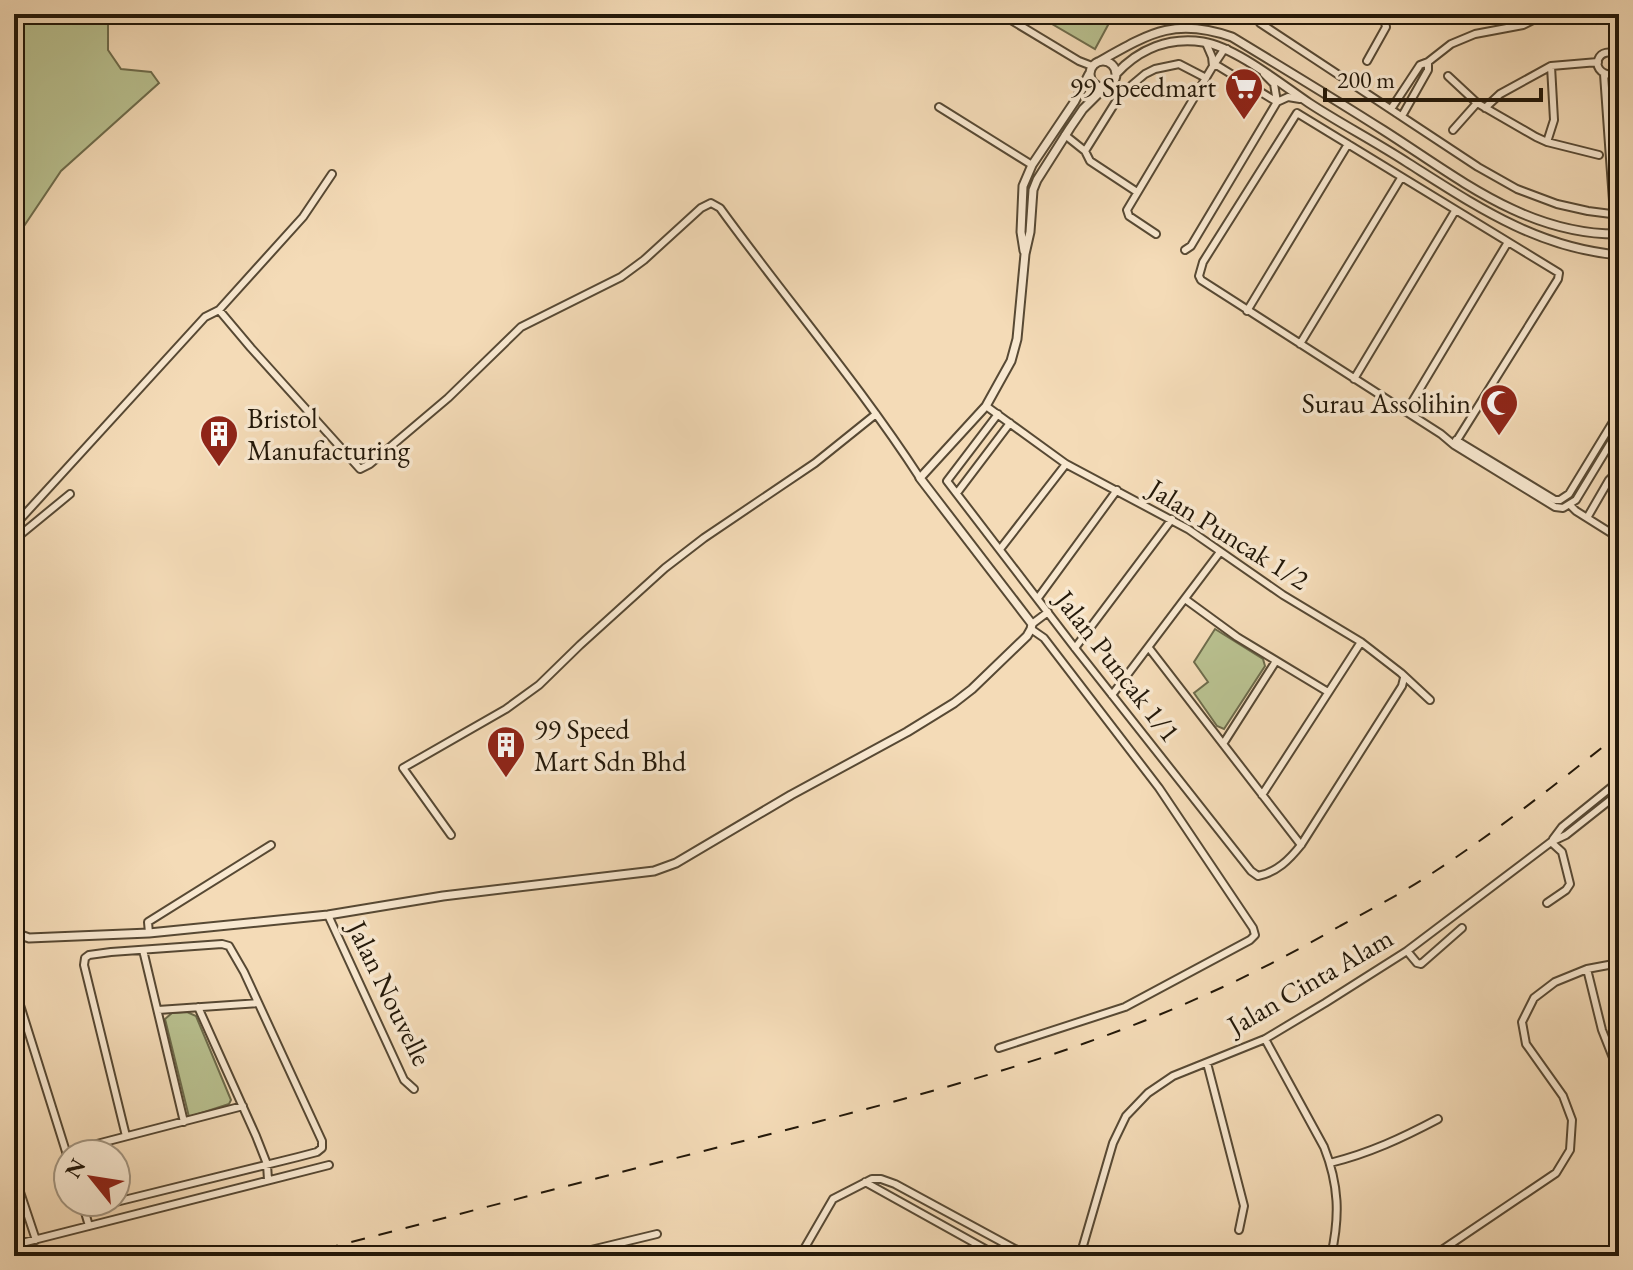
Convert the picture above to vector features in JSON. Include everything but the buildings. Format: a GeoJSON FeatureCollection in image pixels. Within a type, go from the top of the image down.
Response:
{"type":"FeatureCollection","features":[{"type":"Feature","properties":{"kind":"street"},"geometry":{"type":"LineString","coordinates":[[1001,14],[1094,67]]}},
{"type":"Feature","properties":{"kind":"street"},"geometry":{"type":"LineString","coordinates":[[1254,14],[1260,23],[1478,167],[1517,189],[1557,204],[1617,215],[1604,74],[1598,62],[1601,55],[1607,52],[1619,57]]}},
{"type":"Feature","properties":{"kind":"street"},"geometry":{"type":"LineString","coordinates":[[1367,61],[1386,27],[1383,14]]}},
{"type":"Feature","properties":{"kind":"street"},"geometry":{"type":"LineString","coordinates":[[1391,109],[1420,65],[1451,44],[1475,34],[1523,25],[1545,14]]}},
{"type":"Feature","properties":{"kind":"street"},"geometry":{"type":"LineString","coordinates":[[1025,254],[1021,232],[1023,186],[1032,165],[1094,67],[1142,38],[1184,27],[1210,29],[1232,37],[1384,130],[1455,179],[1520,213],[1570,230],[1619,234]]}},
{"type":"Feature","properties":{"kind":"street"},"geometry":{"type":"LineString","coordinates":[[920,478],[986,406],[1011,361],[1017,339],[1033,190],[1037,180],[1083,109],[1113,83],[1116,74],[1131,58],[1147,49],[1184,41],[1206,42],[1227,49],[1448,189],[1513,225],[1567,247],[1619,255]]}},
{"type":"Feature","properties":{"kind":"street"},"geometry":{"type":"LineString","coordinates":[[1206,42],[1213,66]]}},
{"type":"Feature","properties":{"kind":"street"},"geometry":{"type":"LineString","coordinates":[[1156,234],[1129,216],[1127,210],[1213,66],[1227,49]]}},
{"type":"Feature","properties":{"kind":"street"},"geometry":{"type":"LineString","coordinates":[[1094,67],[1105,61],[1113,66],[1116,74]]}},
{"type":"Feature","properties":{"kind":"street"},"geometry":{"type":"LineString","coordinates":[[1402,116],[1428,70],[1428,62]]}},
{"type":"Feature","properties":{"kind":"street"},"geometry":{"type":"LineString","coordinates":[[1485,108],[1500,94],[1551,66],[1598,62]]}},
{"type":"Feature","properties":{"kind":"street"},"geometry":{"type":"LineString","coordinates":[[1085,151],[1120,95],[1145,74],[1179,64],[1206,78]]}},
{"type":"Feature","properties":{"kind":"street"},"geometry":{"type":"LineString","coordinates":[[1213,66],[1218,66],[1277,102]]}},
{"type":"Feature","properties":{"kind":"street"},"geometry":{"type":"LineString","coordinates":[[1547,142],[1554,120],[1551,66]]}},
{"type":"Feature","properties":{"kind":"street"},"geometry":{"type":"LineString","coordinates":[[1094,67],[1093,83],[1105,87]]}},
{"type":"Feature","properties":{"kind":"street"},"geometry":{"type":"LineString","coordinates":[[1258,69],[1274,84],[1277,102]]}},
{"type":"Feature","properties":{"kind":"street"},"geometry":{"type":"LineString","coordinates":[[1604,74],[1617,72],[1619,92]]}},
{"type":"Feature","properties":{"kind":"street"},"geometry":{"type":"LineString","coordinates":[[1448,76],[1477,103],[1536,137],[1599,155]]}},
{"type":"Feature","properties":{"kind":"street"},"geometry":{"type":"LineString","coordinates":[[1185,250],[1191,246],[1277,102],[1288,97],[1296,98],[1320,110]]}},
{"type":"Feature","properties":{"kind":"street"},"geometry":{"type":"LineString","coordinates":[[1453,130],[1477,103]]}},
{"type":"Feature","properties":{"kind":"street"},"geometry":{"type":"LineString","coordinates":[[939,107],[1038,167],[1067,132]]}},
{"type":"Feature","properties":{"kind":"street"},"geometry":{"type":"LineString","coordinates":[[1456,443],[1560,276],[1297,113],[1203,262],[1199,276],[1206,284],[1441,434],[1456,443],[1555,500],[1569,494],[1619,412]]}},
{"type":"Feature","properties":{"kind":"street"},"geometry":{"type":"LineString","coordinates":[[1067,132],[1090,161],[1137,192]]}},
{"type":"Feature","properties":{"kind":"street"},"geometry":{"type":"LineString","coordinates":[[1247,311],[1348,144]]}},
{"type":"Feature","properties":{"kind":"street"},"geometry":{"type":"LineString","coordinates":[[1058,146],[1076,146]]}},
{"type":"Feature","properties":{"kind":"street"},"geometry":{"type":"LineString","coordinates":[[14,526],[205,317],[219,310],[303,217],[332,174]]}},
{"type":"Feature","properties":{"kind":"street"},"geometry":{"type":"LineString","coordinates":[[1300,344],[1401,178]]}},
{"type":"Feature","properties":{"kind":"street"},"geometry":{"type":"LineString","coordinates":[[219,310],[360,469],[448,398],[521,327],[621,277],[701,208],[711,203],[720,208],[1032,626],[1159,788],[1253,928],[1255,935],[1250,940],[1125,1007],[999,1048]]}},
{"type":"Feature","properties":{"kind":"street"},"geometry":{"type":"LineString","coordinates":[[1354,379],[1455,211]]}},
{"type":"Feature","properties":{"kind":"street"},"geometry":{"type":"LineString","coordinates":[[1406,412],[1508,242]]}},
{"type":"Feature","properties":{"kind":"street","name":"Jalan Puncak 1/2"},"geometry":{"type":"LineString","coordinates":[[986,406],[1066,464],[1172,519],[1283,595],[1361,642],[1430,700]]}},
{"type":"Feature","properties":{"kind":"street"},"geometry":{"type":"LineString","coordinates":[[451,835],[403,768],[506,709],[539,685],[665,568],[815,463],[876,414]]}},
{"type":"Feature","properties":{"kind":"street","name":"Jalan Puncak 1/1"},"geometry":{"type":"LineString","coordinates":[[998,414],[947,481],[1251,871],[1258,876],[1267,874],[1289,861],[1301,845]]}},
{"type":"Feature","properties":{"kind":"street"},"geometry":{"type":"LineString","coordinates":[[957,493],[1010,423]]}},
{"type":"Feature","properties":{"kind":"street"},"geometry":{"type":"LineString","coordinates":[[1608,429],[1610,444]]}},
{"type":"Feature","properties":{"kind":"street"},"geometry":{"type":"LineString","coordinates":[[1456,443],[1555,507],[1563,508],[1576,500],[1619,429]]}},
{"type":"Feature","properties":{"kind":"street"},"geometry":{"type":"LineString","coordinates":[[1598,447],[1610,444],[1619,449]]}},
{"type":"Feature","properties":{"kind":"street"},"geometry":{"type":"LineString","coordinates":[[1001,548],[1066,464]]}},
{"type":"Feature","properties":{"kind":"street"},"geometry":{"type":"LineString","coordinates":[[1587,518],[1609,480],[1612,477],[1619,479]]}},
{"type":"Feature","properties":{"kind":"street"},"geometry":{"type":"LineString","coordinates":[[1038,598],[1117,490]]}},
{"type":"Feature","properties":{"kind":"street"},"geometry":{"type":"LineString","coordinates":[[14,540],[70,494]]}},
{"type":"Feature","properties":{"kind":"street"},"geometry":{"type":"LineString","coordinates":[[1570,505],[1619,538]]}},
{"type":"Feature","properties":{"kind":"street"},"geometry":{"type":"LineString","coordinates":[[1075,648],[1172,519]]}},
{"type":"Feature","properties":{"kind":"street"},"geometry":{"type":"LineString","coordinates":[[1112,695],[1220,552]]}},
{"type":"Feature","properties":{"kind":"street"},"geometry":{"type":"LineString","coordinates":[[1185,599],[1237,637],[1328,692]]}},
{"type":"Feature","properties":{"kind":"street"},"geometry":{"type":"LineString","coordinates":[[14,930],[29,938],[149,933],[328,915],[443,896],[654,871],[676,863],[954,703],[994,668],[1048,612]]}},
{"type":"Feature","properties":{"kind":"street"},"geometry":{"type":"LineString","coordinates":[[1262,795],[1361,642]]}},
{"type":"Feature","properties":{"kind":"street"},"geometry":{"type":"LineString","coordinates":[[1149,648],[1301,845],[1402,686],[1404,678]]}},
{"type":"Feature","properties":{"kind":"street"},"geometry":{"type":"LineString","coordinates":[[1223,744],[1276,661]]}},
{"type":"Feature","properties":{"kind":"street","name":"Jalan Cinta Alam"},"geometry":{"type":"LineString","coordinates":[[1551,842],[1562,827],[1619,781]]}},
{"type":"Feature","properties":{"kind":"street"},"geometry":{"type":"LineString","coordinates":[[1609,789],[1618,797]]}},
{"type":"Feature","properties":{"kind":"street","name":"Jalan Cinta Alam"},"geometry":{"type":"LineString","coordinates":[[1080,1256],[1113,1143],[1126,1116],[1148,1093],[1173,1076],[1265,1039],[1407,951],[1551,842],[1566,835],[1618,797]]}},
{"type":"Feature","properties":{"kind":"street"},"geometry":{"type":"LineString","coordinates":[[1547,903],[1570,884],[1562,852],[1551,842]]}},
{"type":"Feature","properties":{"kind":"street"},"geometry":{"type":"LineString","coordinates":[[149,933],[148,922],[271,845]]}},
{"type":"Feature","properties":{"kind":"street","name":"Jalan Nouvelle"},"geometry":{"type":"LineString","coordinates":[[328,915],[404,1080],[414,1089]]}},
{"type":"Feature","properties":{"kind":"street"},"geometry":{"type":"LineString","coordinates":[[1407,951],[1421,964],[1462,928]]}},
{"type":"Feature","properties":{"kind":"street"},"geometry":{"type":"LineString","coordinates":[[126,1136],[84,965],[85,958],[111,952],[229,946],[322,1141],[322,1148],[317,1152],[132,1198]]}},
{"type":"Feature","properties":{"kind":"street"},"geometry":{"type":"LineString","coordinates":[[143,950],[184,1122]]}},
{"type":"Feature","properties":{"kind":"street"},"geometry":{"type":"LineString","coordinates":[[1433,1256],[1556,1173],[1570,1150],[1572,1120],[1563,1096],[1526,1044],[1522,1022],[1534,998],[1555,982],[1587,969],[1619,963]]}},
{"type":"Feature","properties":{"kind":"street"},"geometry":{"type":"LineString","coordinates":[[1587,969],[1602,1030],[1619,1073]]}},
{"type":"Feature","properties":{"kind":"street"},"geometry":{"type":"LineString","coordinates":[[14,986],[61,1138]]}},
{"type":"Feature","properties":{"kind":"street"},"geometry":{"type":"LineString","coordinates":[[158,1010],[258,1003]]}},
{"type":"Feature","properties":{"kind":"street"},"geometry":{"type":"LineString","coordinates":[[198,1007],[267,1164],[268,1180]]}},
{"type":"Feature","properties":{"kind":"street"},"geometry":{"type":"LineString","coordinates":[[1265,1039],[1330,1163],[1337,1197],[1337,1230],[1331,1256]]}},
{"type":"Feature","properties":{"kind":"street"},"geometry":{"type":"LineString","coordinates":[[1207,1063],[1244,1206],[1239,1230]]}},
{"type":"Feature","properties":{"kind":"street"},"geometry":{"type":"LineString","coordinates":[[120,1138],[243,1106]]}},
{"type":"Feature","properties":{"kind":"street"},"geometry":{"type":"LineString","coordinates":[[1330,1163],[1397,1141],[1438,1119]]}},
{"type":"Feature","properties":{"kind":"street"},"geometry":{"type":"LineString","coordinates":[[14,1245],[329,1165]]}},
{"type":"Feature","properties":{"kind":"street"},"geometry":{"type":"LineString","coordinates":[[14,1174],[36,1240]]}},
{"type":"Feature","properties":{"kind":"street"},"geometry":{"type":"LineString","coordinates":[[800,1256],[833,1199],[872,1179],[895,1184],[1028,1256]]}},
{"type":"Feature","properties":{"kind":"street"},"geometry":{"type":"LineString","coordinates":[[865,1182],[998,1256]]}},
{"type":"Feature","properties":{"kind":"street"},"geometry":{"type":"LineString","coordinates":[[889,1195],[895,1184]]}},
{"type":"Feature","properties":{"kind":"street"},"geometry":{"type":"LineString","coordinates":[[87,1218],[89,1226]]}},
{"type":"Feature","properties":{"kind":"street"},"geometry":{"type":"LineString","coordinates":[[566,1256],[657,1234]]}},
{"type":"Feature","properties":{"kind":"green space"},"geometry":{"type":"Polygon","coordinates":[[[14,14],[108,14],[108,50],[121,69],[151,72],[159,83],[61,171],[14,241],[14,14]]]}},
{"type":"Feature","properties":{"kind":"green space"},"geometry":{"type":"Polygon","coordinates":[[[1035,14],[1114,14],[1095,49],[1035,14]]]}},
{"type":"Feature","properties":{"kind":"green space"},"geometry":{"type":"Polygon","coordinates":[[[1215,629],[1263,659],[1265,666],[1224,729],[1217,726],[1194,693],[1208,682],[1194,662],[1215,629]]]}},
{"type":"Feature","properties":{"kind":"green space"},"geometry":{"type":"Polygon","coordinates":[[[187,1012],[196,1016],[231,1100],[229,1104],[189,1117],[165,1019],[172,1013],[187,1012]]]}},
{"type":"Feature","properties":{"kind":"railway"},"geometry":{"type":"LineString","coordinates":[[297,1256],[924,1093],[1095,1040],[1256,971],[1411,886],[1505,823],[1619,734]]}},
{"type":"Feature","properties":{"kind":"place","name":"99 Speedmart"},"geometry":{"type":"Point","coordinates":[1244,121]}},
{"type":"Feature","properties":{"kind":"place","name":"Surau Assolihin"},"geometry":{"type":"Point","coordinates":[1499,437]}},
{"type":"Feature","properties":{"kind":"place","name":"Bristol Manufacturing"},"geometry":{"type":"Point","coordinates":[219,468]}},
{"type":"Feature","properties":{"kind":"place","name":"99 Speed Mart Sdn Bhd"},"geometry":{"type":"Point","coordinates":[506,779]}}]}
